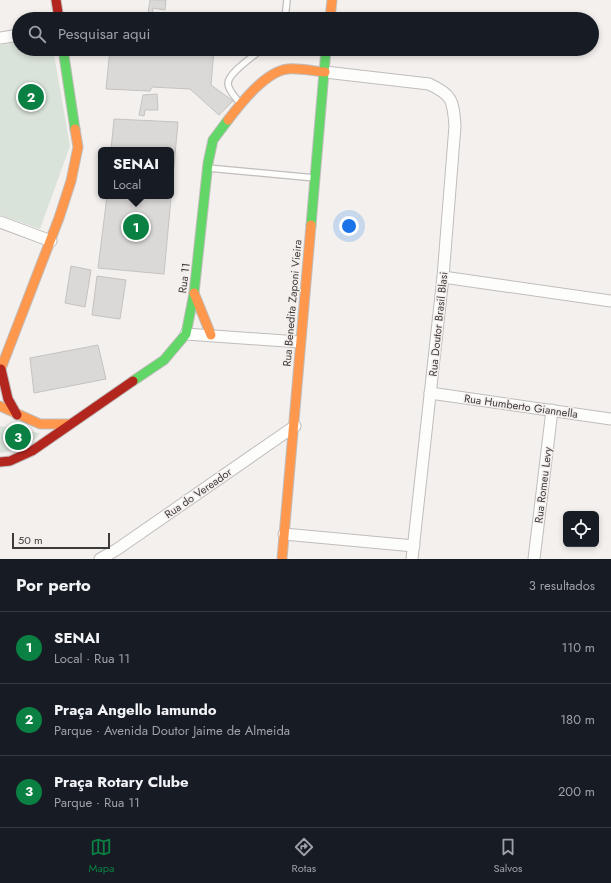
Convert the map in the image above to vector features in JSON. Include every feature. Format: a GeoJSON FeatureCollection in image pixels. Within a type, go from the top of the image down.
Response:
{"type":"FeatureCollection","features":[{"type":"Feature","properties":{"kind":"street"},"geometry":{"type":"LineString","coordinates":[[56,0],[58,12]]}},
{"type":"Feature","properties":{"kind":"street"},"geometry":{"type":"LineString","coordinates":[[331,12],[332,0]]}},
{"type":"Feature","properties":{"kind":"street"},"geometry":{"type":"LineString","coordinates":[[0,38],[12,36]]}},
{"type":"Feature","properties":{"kind":"street"},"geometry":{"type":"LineString","coordinates":[[17,415],[8,400],[0,370],[51,241],[71,181],[78,147],[64,56]]}},
{"type":"Feature","properties":{"kind":"street","name":"Rua Benedita Zaponi Vieira"},"geometry":{"type":"LineString","coordinates":[[282,559],[295,426],[299,342],[326,72],[326,56]]}},
{"type":"Feature","properties":{"kind":"street","name":"Rua 11"},"geometry":{"type":"LineString","coordinates":[[0,462],[10,461],[32,451],[69,424],[164,360],[186,334],[194,293],[208,168],[214,140],[240,104],[267,78],[287,69],[326,72]]}},
{"type":"Feature","properties":{"kind":"street","name":"Rua Doutor Brasil Blasi"},"geometry":{"type":"LineString","coordinates":[[326,72],[429,84],[444,91],[454,106],[455,126],[443,277],[412,559]]}},
{"type":"Feature","properties":{"kind":"street"},"geometry":{"type":"LineString","coordinates":[[0,222],[51,241]]}},
{"type":"Feature","properties":{"kind":"street"},"geometry":{"type":"LineString","coordinates":[[443,277],[611,301]]}},
{"type":"Feature","properties":{"kind":"street"},"geometry":{"type":"LineString","coordinates":[[194,293],[211,335]]}},
{"type":"Feature","properties":{"kind":"street"},"geometry":{"type":"LineString","coordinates":[[186,334],[299,342]]}},
{"type":"Feature","properties":{"kind":"street","name":"Rua Humberto Giannella"},"geometry":{"type":"LineString","coordinates":[[430,393],[611,419]]}},
{"type":"Feature","properties":{"kind":"street"},"geometry":{"type":"LineString","coordinates":[[0,406],[17,415],[40,424],[69,424]]}},
{"type":"Feature","properties":{"kind":"street","name":"Rua Romeu Levy"},"geometry":{"type":"LineString","coordinates":[[534,559],[552,410]]}},
{"type":"Feature","properties":{"kind":"street","name":"Rua do Vereador"},"geometry":{"type":"LineString","coordinates":[[100,559],[116,550],[295,426]]}},
{"type":"Feature","properties":{"kind":"street"},"geometry":{"type":"LineString","coordinates":[[284,534],[414,546]]}},
{"type":"Feature","properties":{"kind":"lane"},"geometry":{"type":"LineString","coordinates":[[285,12],[287,0]]}},
{"type":"Feature","properties":{"kind":"lane"},"geometry":{"type":"LineString","coordinates":[[240,104],[230,91],[228,83],[232,74],[254,56]]}},
{"type":"Feature","properties":{"kind":"lane"},"geometry":{"type":"LineString","coordinates":[[208,168],[315,178]]}},
{"type":"Feature","properties":{"kind":"shaded area"},"geometry":{"type":"Polygon","coordinates":[[[12,43],[12,56],[54,56],[70,146],[40,229],[0,215],[0,45],[12,43]]]}},
{"type":"Feature","properties":{"kind":"shaded area"},"geometry":{"type":"Polygon","coordinates":[[[0,426],[40,433],[23,447],[0,453],[0,426]]]}},
{"type":"Feature","properties":{"kind":"building"},"geometry":{"type":"Polygon","coordinates":[[[150,0],[166,0],[165,10],[153,8],[153,12],[148,12],[150,0]]]}},
{"type":"Feature","properties":{"kind":"building"},"geometry":{"type":"Polygon","coordinates":[[[109,56],[213,56],[211,85],[233,101],[219,115],[190,89],[152,87],[150,91],[106,89],[109,56]]]}},
{"type":"Feature","properties":{"kind":"building"},"geometry":{"type":"Polygon","coordinates":[[[157,94],[158,110],[145,110],[144,116],[139,115],[143,95],[157,94]]]}},
{"type":"Feature","properties":{"kind":"building"},"geometry":{"type":"Polygon","coordinates":[[[114,119],[178,122],[174,165],[174,147],[111,147],[114,119]]]}},
{"type":"Feature","properties":{"kind":"building"},"geometry":{"type":"Polygon","coordinates":[[[107,199],[171,199],[164,274],[98,268],[107,199]]]}},
{"type":"Feature","properties":{"kind":"building"},"geometry":{"type":"Polygon","coordinates":[[[71,266],[91,270],[85,307],[65,303],[71,266]]]}},
{"type":"Feature","properties":{"kind":"building"},"geometry":{"type":"Polygon","coordinates":[[[97,276],[126,280],[120,319],[92,315],[97,276]]]}},
{"type":"Feature","properties":{"kind":"building"},"geometry":{"type":"Polygon","coordinates":[[[98,345],[106,379],[34,393],[30,358],[98,345]]]}},
{"type":"Feature","properties":{"kind":"traffic: fast"},"geometry":{"type":"LineString","coordinates":[[64,56],[75,129]]}},
{"type":"Feature","properties":{"kind":"traffic: fast"},"geometry":{"type":"LineString","coordinates":[[311,225],[325,56]]}},
{"type":"Feature","properties":{"kind":"traffic: fast"},"geometry":{"type":"LineString","coordinates":[[133,381],[164,360],[186,334],[194,293],[208,163],[213,140],[228,120]]}},
{"type":"Feature","properties":{"kind":"traffic: slow"},"geometry":{"type":"LineString","coordinates":[[331,12],[332,0]]}},
{"type":"Feature","properties":{"kind":"traffic: slow"},"geometry":{"type":"LineString","coordinates":[[228,120],[255,89],[271,75],[288,69],[325,72]]}},
{"type":"Feature","properties":{"kind":"traffic: slow"},"geometry":{"type":"LineString","coordinates":[[0,371],[59,218],[71,181],[78,147],[75,129]]}},
{"type":"Feature","properties":{"kind":"traffic: slow"},"geometry":{"type":"LineString","coordinates":[[282,559],[311,225]]}},
{"type":"Feature","properties":{"kind":"traffic: slow"},"geometry":{"type":"LineString","coordinates":[[194,293],[211,335]]}},
{"type":"Feature","properties":{"kind":"traffic: slow"},"geometry":{"type":"LineString","coordinates":[[0,406],[40,424],[69,424]]}},
{"type":"Feature","properties":{"kind":"traffic: jam"},"geometry":{"type":"LineString","coordinates":[[56,0],[58,12]]}},
{"type":"Feature","properties":{"kind":"traffic: jam"},"geometry":{"type":"LineString","coordinates":[[1,369],[8,399],[17,415]]}},
{"type":"Feature","properties":{"kind":"traffic: jam"},"geometry":{"type":"LineString","coordinates":[[0,462],[10,461],[32,451],[133,381]]}},
{"type":"Feature","properties":{"kind":"place","name":"Praça Angello Iamundo"},"geometry":{"type":"Point","coordinates":[31,97]}},
{"type":"Feature","properties":{"kind":"place","name":"SENAI"},"geometry":{"type":"Point","coordinates":[136,227]}},
{"type":"Feature","properties":{"kind":"place","name":"Praça Rotary Clube"},"geometry":{"type":"Point","coordinates":[18,437]}}]}
